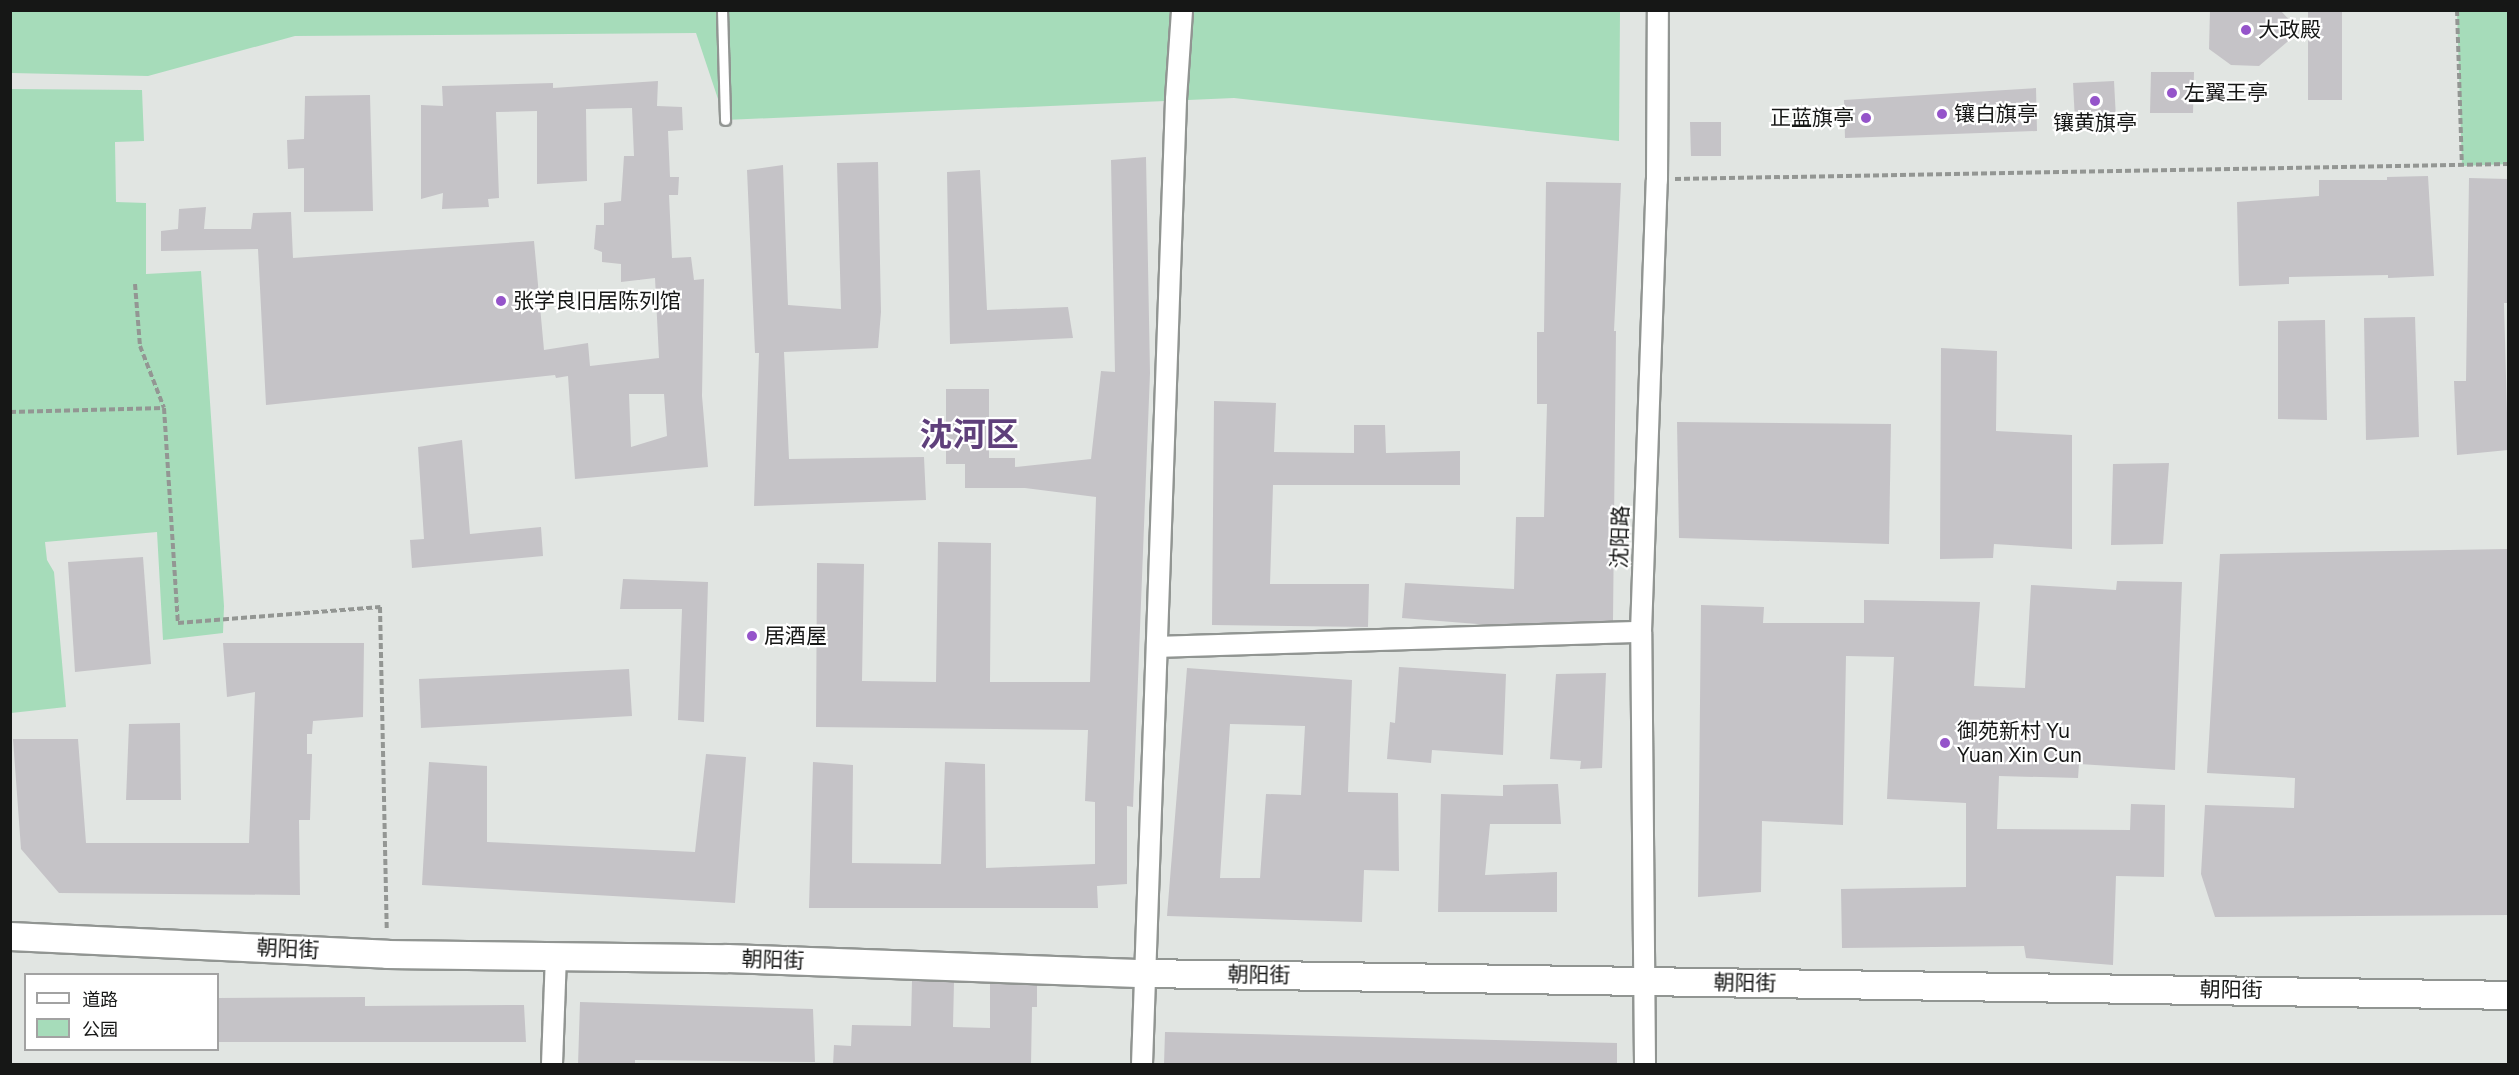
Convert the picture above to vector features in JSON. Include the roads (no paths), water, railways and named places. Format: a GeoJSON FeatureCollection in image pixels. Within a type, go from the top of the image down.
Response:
{"type":"FeatureCollection","features":[{"type":"Feature","properties":{"kind":"street"},"geometry":{"type":"LineString","coordinates":[[1142,1065],[1176,99],[1182,10]]}},
{"type":"Feature","properties":{"kind":"street","name":"沈阳路"},"geometry":{"type":"LineString","coordinates":[[1645,1065],[1641,632],[1657,180],[1658,10]]}},
{"type":"Feature","properties":{"kind":"street"},"geometry":{"type":"LineString","coordinates":[[1157,646],[1641,632]]}},
{"type":"Feature","properties":{"kind":"street","name":"朝阳街"},"geometry":{"type":"LineString","coordinates":[[10,936],[387,954],[727,958],[1144,973],[2508,995]]}},
{"type":"Feature","properties":{"kind":"street"},"geometry":{"type":"LineString","coordinates":[[552,1065],[555,956]]}},
{"type":"Feature","properties":{"kind":"lane"},"geometry":{"type":"LineString","coordinates":[[722,10],[725,120]]}},
{"type":"Feature","properties":{"kind":"place","name":"大政殿"},"geometry":{"type":"Point","coordinates":[2246,30]}},
{"type":"Feature","properties":{"kind":"place","name":"左翼王亭"},"geometry":{"type":"Point","coordinates":[2172,93]}},
{"type":"Feature","properties":{"kind":"place","name":"镶黄旗亭"},"geometry":{"type":"Point","coordinates":[2095,101]}},
{"type":"Feature","properties":{"kind":"place","name":"镶白旗亭"},"geometry":{"type":"Point","coordinates":[1942,114]}},
{"type":"Feature","properties":{"kind":"place","name":"正蓝旗亭"},"geometry":{"type":"Point","coordinates":[1866,118]}},
{"type":"Feature","properties":{"kind":"place","name":"张学良旧居陈列馆"},"geometry":{"type":"Point","coordinates":[501,301]}},
{"type":"Feature","properties":{"kind":"place","name":"居酒屋"},"geometry":{"type":"Point","coordinates":[752,636]}},
{"type":"Feature","properties":{"kind":"place","name":"御苑新村 Yu Yuan Xin Cun"},"geometry":{"type":"Point","coordinates":[1945,743]}},
{"type":"Feature","properties":{"kind":"district","name":"沈河区"},"geometry":{"type":"Point","coordinates":[969,435]}}]}
